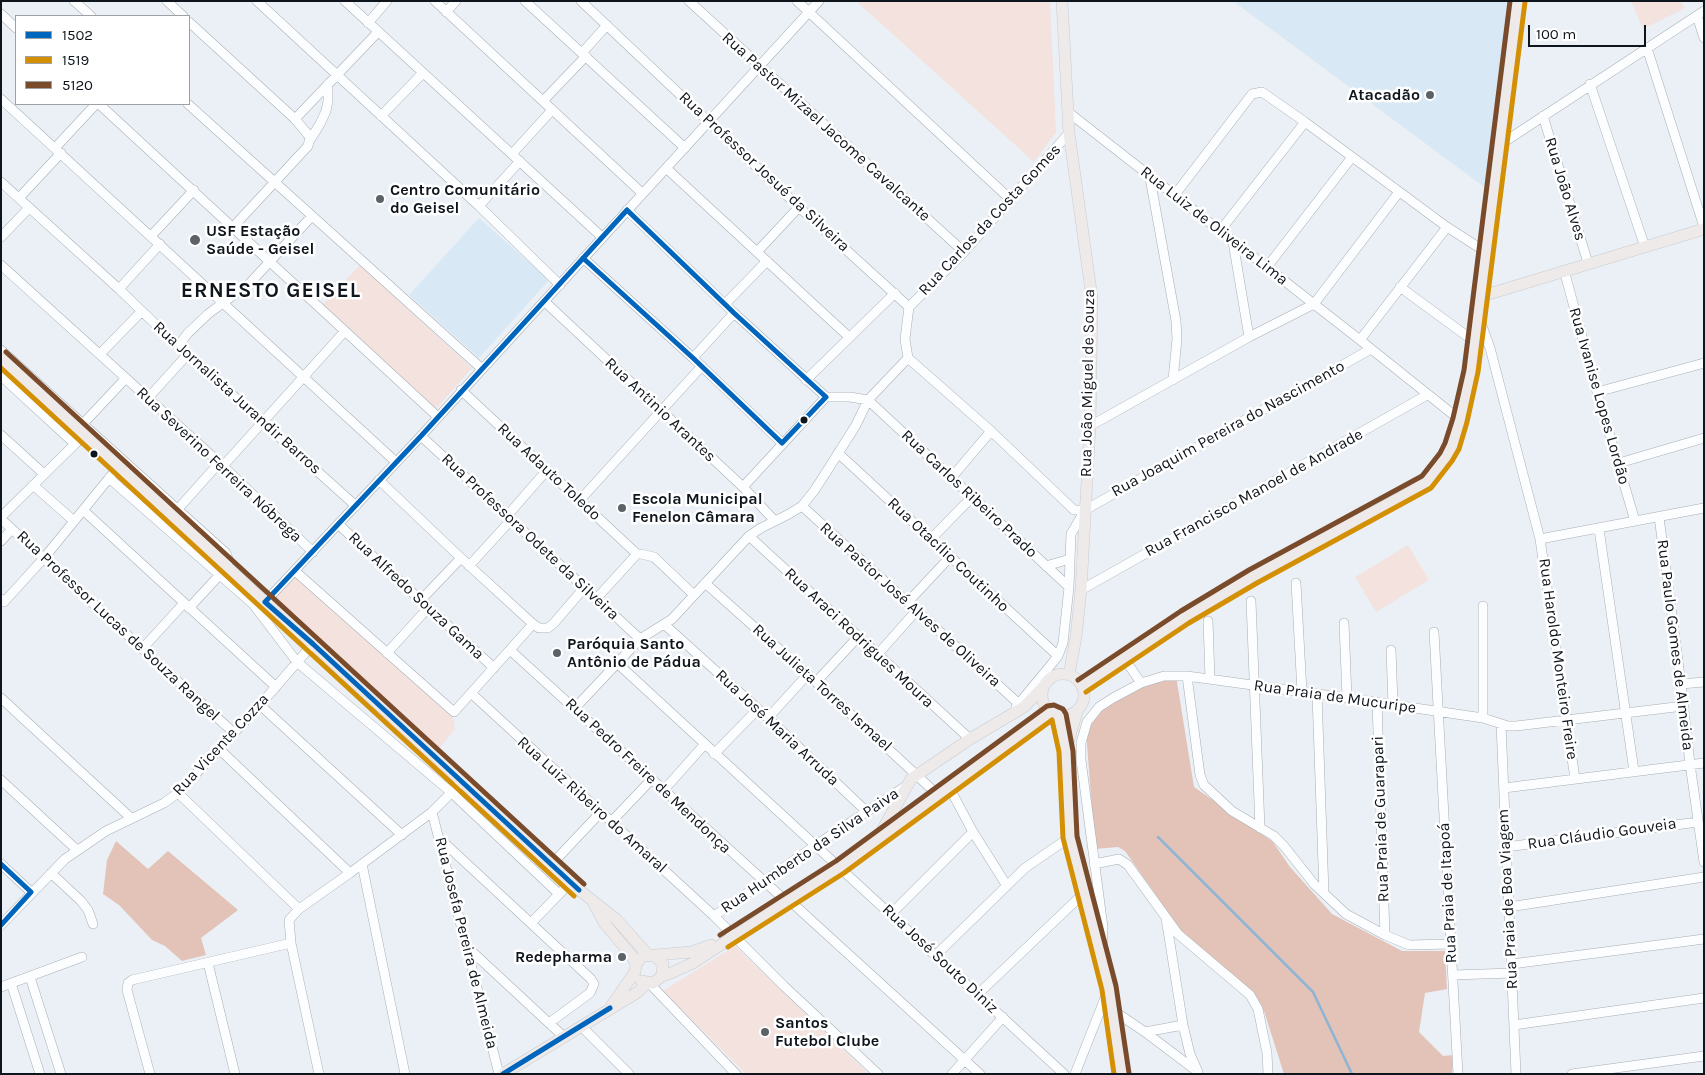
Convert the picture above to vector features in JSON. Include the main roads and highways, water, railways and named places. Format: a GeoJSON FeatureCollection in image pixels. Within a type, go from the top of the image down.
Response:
{"type":"FeatureCollection","features":[{"type":"Feature","properties":{"kind":"main road","name":"Rua João Miguel de Souza"},"geometry":{"type":"LineString","coordinates":[[1062,1],[1070,134],[1092,298],[1090,426],[1081,590],[1076,637],[1069,674]]}},
{"type":"Feature","properties":{"kind":"main road"},"geometry":{"type":"LineString","coordinates":[[1082,686],[1185,617],[1427,482],[1446,457],[1452,446],[1460,420],[1474,346],[1518,1]]}},
{"type":"Feature","properties":{"kind":"main road"},"geometry":{"type":"LineString","coordinates":[[1479,297],[1704,228]]}},
{"type":"Feature","properties":{"kind":"main road"},"geometry":{"type":"LineString","coordinates":[[1,358],[36,385],[46,397],[119,466],[139,480],[186,522],[223,571],[265,602],[313,644],[551,865],[616,919],[663,964],[662,976]]}},
{"type":"Feature","properties":{"kind":"main road"},"geometry":{"type":"LineString","coordinates":[[877,840],[906,786],[917,774],[970,739],[1010,716],[1030,701],[1052,677],[1069,674],[1082,686],[1084,696],[1078,709],[1066,751]]}},
{"type":"Feature","properties":{"kind":"main road"},"geometry":{"type":"LineString","coordinates":[[1044,686],[1043,700],[1055,714],[1066,751],[1070,837],[1109,988],[1114,1011],[1122,1074]]}},
{"type":"Feature","properties":{"kind":"main road"},"geometry":{"type":"LineString","coordinates":[[504,1073],[564,1038],[649,984],[657,982],[662,976],[693,963],[840,867],[938,795],[1055,714],[1066,716],[1078,709]]}},
{"type":"Feature","properties":{"kind":"main road"},"geometry":{"type":"LineString","coordinates":[[591,898],[604,924],[631,955],[642,982],[649,984]]}},
{"type":"Feature","properties":{"kind":"main road"},"geometry":{"type":"LineString","coordinates":[[610,1008],[643,956],[692,952],[729,938]]}},
{"type":"Feature","properties":{"kind":"waterway"},"geometry":{"type":"LineString","coordinates":[[1158,837],[1313,992],[1352,1074]]}},
{"type":"Feature","properties":{"kind":"place","name":"Atacadão"},"geometry":{"type":"Point","coordinates":[1430,95]}},
{"type":"Feature","properties":{"kind":"place","name":"Centro Comunitário do Geisel"},"geometry":{"type":"Point","coordinates":[380,199]}},
{"type":"Feature","properties":{"kind":"place","name":"USF Estação Saúde - Geisel"},"geometry":{"type":"Point","coordinates":[195,240]}},
{"type":"Feature","properties":{"kind":"place","name":"Escola Municipal Fenelon Câmara"},"geometry":{"type":"Point","coordinates":[622,508]}},
{"type":"Feature","properties":{"kind":"place","name":"Paróquia Santo Antônio de Pádua"},"geometry":{"type":"Point","coordinates":[557,653]}},
{"type":"Feature","properties":{"kind":"place","name":"Redepharma"},"geometry":{"type":"Point","coordinates":[622,957]}},
{"type":"Feature","properties":{"kind":"place","name":"Santos Futebol Clube"},"geometry":{"type":"Point","coordinates":[765,1032]}},
{"type":"Feature","properties":{"kind":"district","name":"ERNESTO GEISEL"},"geometry":{"type":"Point","coordinates":[271,291]}}]}
